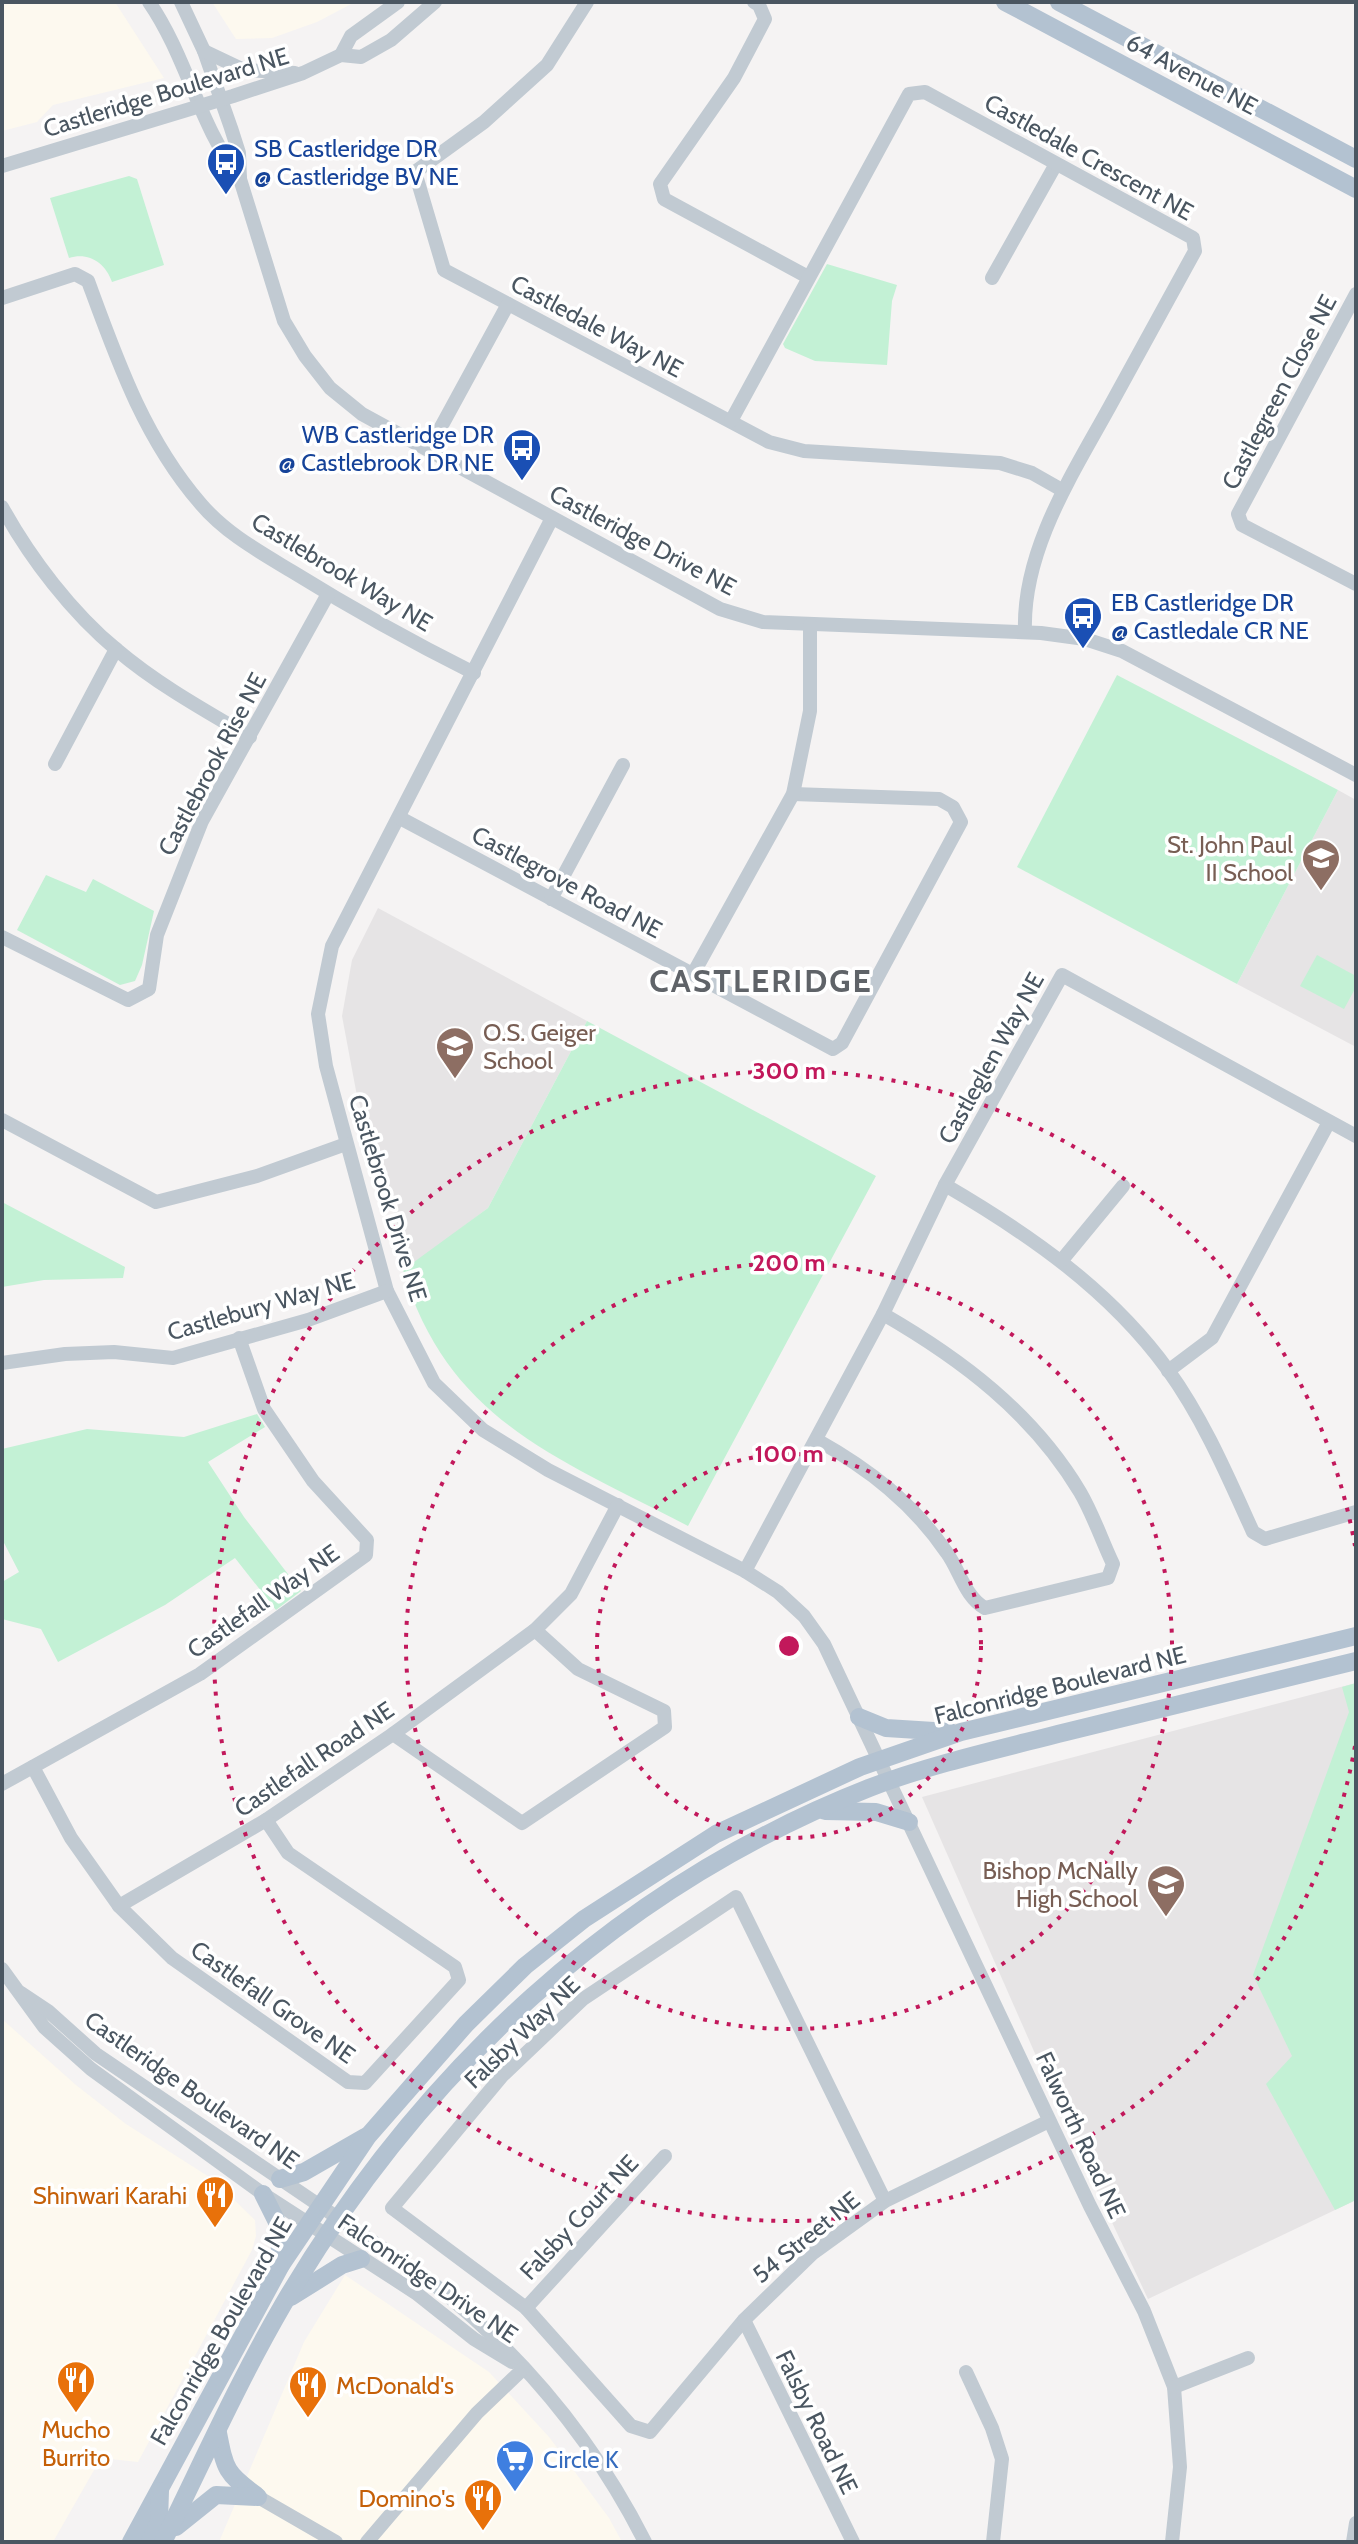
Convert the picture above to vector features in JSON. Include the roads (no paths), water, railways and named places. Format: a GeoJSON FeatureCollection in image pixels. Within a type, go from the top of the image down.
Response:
{"type":"FeatureCollection","features":[{"type":"Feature","properties":{"kind":"main road","name":"64 Avenue NE"},"geometry":{"type":"LineString","coordinates":[[1005,2],[1356,189]]}},
{"type":"Feature","properties":{"kind":"main road","name":"64 Avenue NE"},"geometry":{"type":"LineString","coordinates":[[1059,2],[1356,159]]}},
{"type":"Feature","properties":{"kind":"main road","name":"Falconridge Boulevard NE"},"geometry":{"type":"LineString","coordinates":[[131,2542],[281,2265],[368,2136],[466,2024],[525,1966],[584,1919],[716,1834],[804,1791],[879,1761],[961,1732],[1356,1636]]}},
{"type":"Feature","properties":{"kind":"main road","name":"Falconridge Boulevard NE"},"geometry":{"type":"LineString","coordinates":[[159,2541],[285,2301],[406,2126],[480,2043],[538,1988],[667,1893],[773,1832],[889,1781],[1008,1747],[1356,1661]]}},
{"type":"Feature","properties":{"kind":"main road"},"geometry":{"type":"LineString","coordinates":[[859,1717],[886,1728],[961,1732]]}},
{"type":"Feature","properties":{"kind":"main road"},"geometry":{"type":"LineString","coordinates":[[819,1811],[876,1812],[909,1822]]}},
{"type":"Feature","properties":{"kind":"main road"},"geometry":{"type":"LineString","coordinates":[[280,2179],[304,2172],[368,2136]]}},
{"type":"Feature","properties":{"kind":"main road"},"geometry":{"type":"LineString","coordinates":[[263,2194],[278,2224],[281,2265]]}},
{"type":"Feature","properties":{"kind":"main road"},"geometry":{"type":"LineString","coordinates":[[285,2301],[342,2265],[361,2259]]}},
{"type":"Feature","properties":{"kind":"main road"},"geometry":{"type":"LineString","coordinates":[[218,2433],[224,2465],[230,2478],[258,2497]]}},
{"type":"Feature","properties":{"kind":"main road"},"geometry":{"type":"LineString","coordinates":[[159,2488],[159,2541]]}},
{"type":"Feature","properties":{"kind":"main road"},"geometry":{"type":"LineString","coordinates":[[159,2541],[192,2511],[216,2495],[258,2497]]}},
{"type":"Feature","properties":{"kind":"street","name":"Castleridge Drive NE"},"geometry":{"type":"LineString","coordinates":[[149,2],[179,51],[226,160],[240,179]]}},
{"type":"Feature","properties":{"kind":"street","name":"Castleridge Drive NE"},"geometry":{"type":"LineString","coordinates":[[181,2],[204,51],[239,153],[240,179],[284,321],[305,356],[330,388],[362,414],[720,609],[763,622],[1025,632],[1085,639],[1122,651],[1356,775]]}},
{"type":"Feature","properties":{"kind":"street","name":"Castleridge Boulevard NE"},"geometry":{"type":"LineString","coordinates":[[341,55],[351,36],[398,2]]}},
{"type":"Feature","properties":{"kind":"street","name":"Castleridge Boulevard NE"},"geometry":{"type":"LineString","coordinates":[[2,166],[303,73],[341,55],[361,57],[391,40],[435,2]]}},
{"type":"Feature","properties":{"kind":"street","name":"Castledale Way NE"},"geometry":{"type":"LineString","coordinates":[[587,2],[547,65],[484,122],[415,172],[444,270],[769,442],[804,451],[1000,463],[1032,473],[1062,490]]}},
{"type":"Feature","properties":{"kind":"street"},"geometry":{"type":"LineString","coordinates":[[754,2],[759,5],[765,19],[734,78],[660,184],[664,199],[808,277]]}},
{"type":"Feature","properties":{"kind":"street"},"geometry":{"type":"LineString","coordinates":[[204,51],[244,70],[303,73]]}},
{"type":"Feature","properties":{"kind":"street","name":"Castledale Crescent NE"},"geometry":{"type":"LineString","coordinates":[[731,421],[909,94],[925,92],[1193,238],[1195,251],[1062,490],[1032,576],[1024,614],[1025,632]]}},
{"type":"Feature","properties":{"kind":"street"},"geometry":{"type":"LineString","coordinates":[[992,278],[1056,164]]}},
{"type":"Feature","properties":{"kind":"street","name":"Castlebrook Way NE"},"geometry":{"type":"LineString","coordinates":[[2,298],[75,274],[88,281],[134,403],[160,448],[200,504],[237,538],[328,594],[474,673]]}},
{"type":"Feature","properties":{"kind":"street","name":"Castlegreen Close NE"},"geometry":{"type":"LineString","coordinates":[[1356,294],[1238,514],[1242,525],[1356,584]]}},
{"type":"Feature","properties":{"kind":"street"},"geometry":{"type":"LineString","coordinates":[[429,449],[508,304]]}},
{"type":"Feature","properties":{"kind":"street"},"geometry":{"type":"LineString","coordinates":[[2,507],[40,564],[116,649],[180,696],[250,737]]}},
{"type":"Feature","properties":{"kind":"street","name":"Castlebrook Drive NE"},"geometry":{"type":"LineString","coordinates":[[552,518],[400,818],[344,920],[323,979],[320,1027],[326,1066],[346,1144],[387,1291],[434,1383],[483,1430],[548,1470],[745,1571],[778,1592],[804,1616],[824,1644],[879,1761]]}},
{"type":"Feature","properties":{"kind":"street","name":"Castlebrook Rise NE"},"geometry":{"type":"LineString","coordinates":[[4,942],[128,1000],[149,989],[157,935],[202,821],[328,594]]}},
{"type":"Feature","properties":{"kind":"street"},"geometry":{"type":"LineString","coordinates":[[693,974],[793,794],[810,711],[810,625]]}},
{"type":"Feature","properties":{"kind":"street"},"geometry":{"type":"LineString","coordinates":[[55,764],[116,649]]}},
{"type":"Feature","properties":{"kind":"street"},"geometry":{"type":"LineString","coordinates":[[551,899],[623,765]]}},
{"type":"Feature","properties":{"kind":"street","name":"Castlegrove Road NE"},"geometry":{"type":"LineString","coordinates":[[400,818],[833,1049],[842,1043],[961,822],[953,807],[939,799],[793,794]]}},
{"type":"Feature","properties":{"kind":"street","name":"Castleglen Way NE"},"geometry":{"type":"LineString","coordinates":[[745,1571],[883,1314],[945,1185],[1062,975],[1329,1122]]}},
{"type":"Feature","properties":{"kind":"street"},"geometry":{"type":"LineString","coordinates":[[2,1120],[156,1202],[257,1176],[346,1144]]}},
{"type":"Feature","properties":{"kind":"street"},"geometry":{"type":"LineString","coordinates":[[1168,1371],[1212,1338],[1329,1122],[1356,1136]]}},
{"type":"Feature","properties":{"kind":"street"},"geometry":{"type":"LineString","coordinates":[[945,1185],[1004,1219],[1062,1260],[1140,1336],[1168,1371],[1215,1448],[1253,1532],[1265,1539],[1356,1512]]}},
{"type":"Feature","properties":{"kind":"street"},"geometry":{"type":"LineString","coordinates":[[1062,1260],[1123,1186]]}},
{"type":"Feature","properties":{"kind":"street","name":"Castlebury Way NE"},"geometry":{"type":"LineString","coordinates":[[2,1363],[65,1354],[114,1352],[173,1358],[308,1320],[387,1291]]}},
{"type":"Feature","properties":{"kind":"street"},"geometry":{"type":"LineString","coordinates":[[817,1440],[860,1464],[908,1504],[949,1554],[975,1602],[985,1608],[1108,1578],[1113,1564],[1080,1492],[1036,1434],[988,1384],[944,1349],[883,1314]]}},
{"type":"Feature","properties":{"kind":"street","name":"Castlefall Way NE"},"geometry":{"type":"LineString","coordinates":[[2,1784],[200,1674],[366,1555],[367,1540],[313,1481],[264,1409],[239,1338]]}},
{"type":"Feature","properties":{"kind":"street","name":"Castlefall Road NE"},"geometry":{"type":"LineString","coordinates":[[119,1906],[266,1820],[393,1734],[535,1630],[571,1594],[618,1505]]}},
{"type":"Feature","properties":{"kind":"street"},"geometry":{"type":"LineString","coordinates":[[393,1734],[522,1823],[665,1727],[664,1711],[578,1669],[535,1630]]}},
{"type":"Feature","properties":{"kind":"street","name":"Falworth Road NE"},"geometry":{"type":"LineString","coordinates":[[879,1761],[1049,2121],[1144,2311],[1174,2387],[1180,2467],[1172,2542]]}},
{"type":"Feature","properties":{"kind":"street"},"geometry":{"type":"LineString","coordinates":[[33,1767],[71,1838],[119,1906]]}},
{"type":"Feature","properties":{"kind":"street","name":"Castlefall Grove NE"},"geometry":{"type":"LineString","coordinates":[[119,1906],[172,1958],[348,2082],[365,2083],[459,1980],[455,1967],[288,1853],[266,1820]]}},
{"type":"Feature","properties":{"kind":"street","name":"Falsby Way NE"},"geometry":{"type":"LineString","coordinates":[[631,2426],[526,2308],[392,2208],[502,2076],[583,1999],[736,1897],[885,2201]]}},
{"type":"Feature","properties":{"kind":"street","name":"Castleridge Boulevard NE"},"geometry":{"type":"LineString","coordinates":[[2,1969],[44,2027],[91,2069],[308,2224]]}},
{"type":"Feature","properties":{"kind":"street","name":"Castleridge Boulevard NE"},"geometry":{"type":"LineString","coordinates":[[21,1993],[48,2011],[96,2054],[340,2220]]}},
{"type":"Feature","properties":{"kind":"street","name":"54 Street NE"},"geometry":{"type":"LineString","coordinates":[[631,2426],[650,2432],[744,2320],[813,2253],[885,2201],[1049,2121]]}},
{"type":"Feature","properties":{"kind":"street","name":"Falsby Court NE"},"geometry":{"type":"LineString","coordinates":[[526,2308],[665,2156]]}},
{"type":"Feature","properties":{"kind":"street","name":"Falconridge Drive NE"},"geometry":{"type":"LineString","coordinates":[[340,2220],[472,2314],[583,2435],[622,2496],[645,2542]]}},
{"type":"Feature","properties":{"kind":"street","name":"Falconridge Drive NE"},"geometry":{"type":"LineString","coordinates":[[308,2224],[416,2293],[474,2339],[523,2369]]}},
{"type":"Feature","properties":{"kind":"street","name":"Falsby Road NE"},"geometry":{"type":"LineString","coordinates":[[744,2320],[853,2542]]}},
{"type":"Feature","properties":{"kind":"street"},"geometry":{"type":"LineString","coordinates":[[1174,2387],[1248,2358]]}},
{"type":"Feature","properties":{"kind":"street"},"geometry":{"type":"LineString","coordinates":[[367,2542],[477,2413],[523,2369]]}},
{"type":"Feature","properties":{"kind":"street"},"geometry":{"type":"LineString","coordinates":[[966,2372],[992,2428],[1002,2459],[993,2542]]}},
{"type":"Feature","properties":{"kind":"street"},"geometry":{"type":"LineString","coordinates":[[258,2497],[336,2542]]}},
{"type":"Feature","properties":{"kind":"street"},"geometry":{"type":"LineString","coordinates":[[1353,2542],[1356,2523]]}},
{"type":"Feature","properties":{"kind":"place","name":"SB Castleridge DR @ Castleridge BV NE"},"geometry":{"type":"Point","coordinates":[226,196]}},
{"type":"Feature","properties":{"kind":"place","name":"WB Castleridge DR @ Castlebrook DR NE"},"geometry":{"type":"Point","coordinates":[522,482]}},
{"type":"Feature","properties":{"kind":"place","name":"EB Castleridge DR @ Castledale CR NE"},"geometry":{"type":"Point","coordinates":[1083,650]}},
{"type":"Feature","properties":{"kind":"place","name":"St. John Paul II School"},"geometry":{"type":"Point","coordinates":[1321,892]}},
{"type":"Feature","properties":{"kind":"place","name":"O.S. Geiger School"},"geometry":{"type":"Point","coordinates":[455,1080]}},
{"type":"Feature","properties":{"kind":"place","name":"Bishop McNally High School"},"geometry":{"type":"Point","coordinates":[1166,1918]}},
{"type":"Feature","properties":{"kind":"place","name":"Shinwari Karahi"},"geometry":{"type":"Point","coordinates":[215,2229]}},
{"type":"Feature","properties":{"kind":"place","name":"Mucho Burrito"},"geometry":{"type":"Point","coordinates":[76,2414]}},
{"type":"Feature","properties":{"kind":"place","name":"McDonald's"},"geometry":{"type":"Point","coordinates":[308,2419]}},
{"type":"Feature","properties":{"kind":"place","name":"Circle K"},"geometry":{"type":"Point","coordinates":[515,2493]}},
{"type":"Feature","properties":{"kind":"place","name":"Domino's"},"geometry":{"type":"Point","coordinates":[483,2532]}},
{"type":"Feature","properties":{"kind":"district","name":"CASTLERIDGE"},"geometry":{"type":"Point","coordinates":[761,980]}}]}
